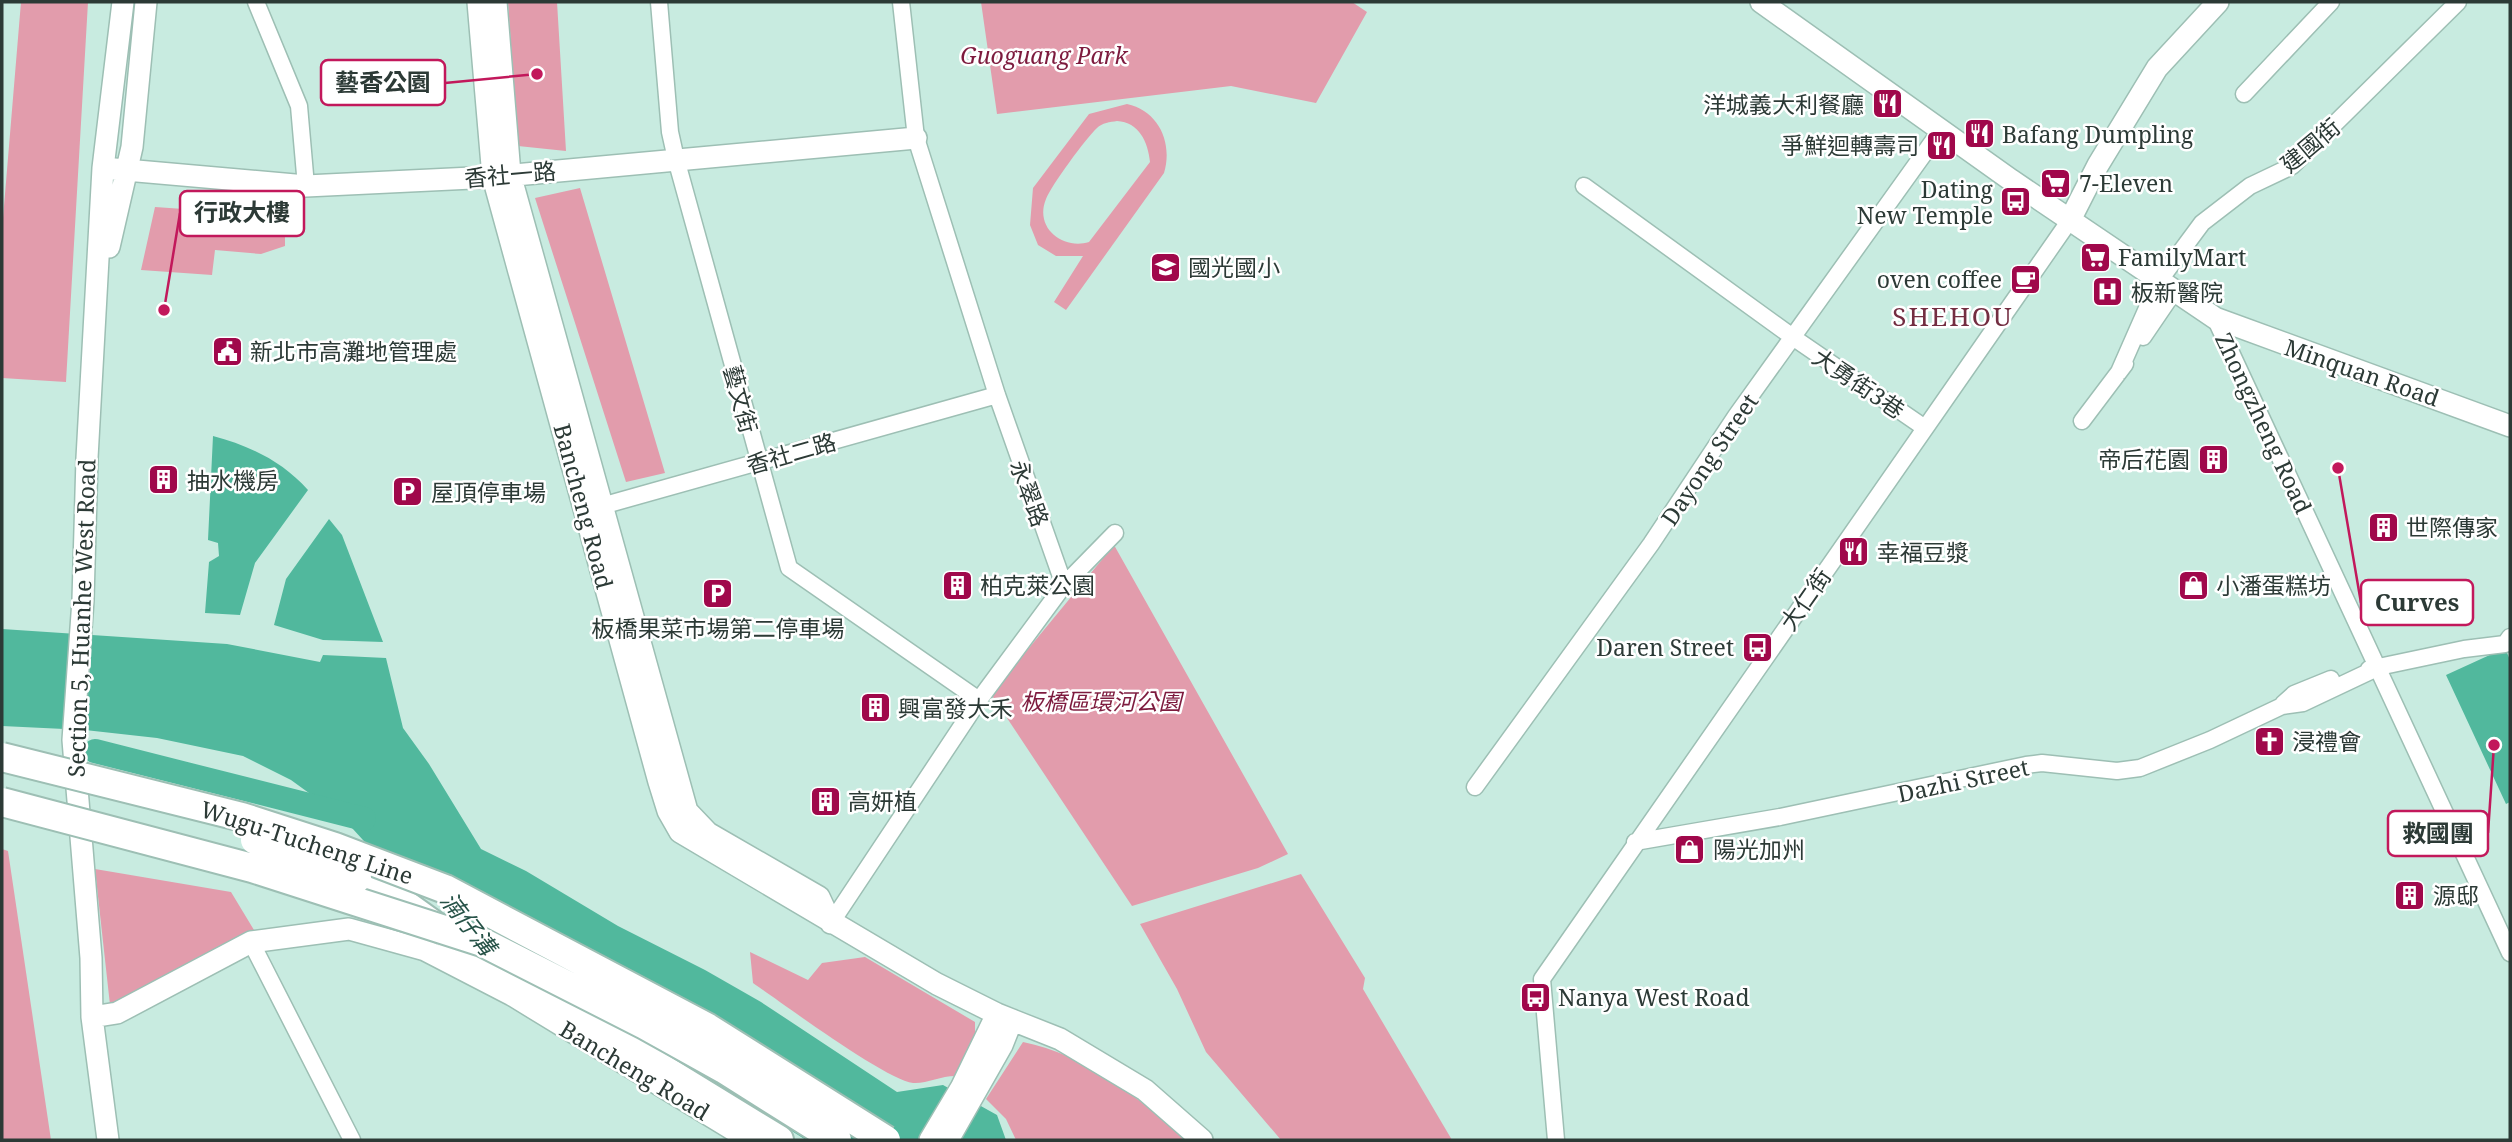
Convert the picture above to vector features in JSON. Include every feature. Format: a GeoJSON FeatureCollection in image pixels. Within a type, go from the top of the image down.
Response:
{"type":"FeatureCollection","features":[{"type":"Feature","properties":{"kind":"highway","name":"Wugu-Tucheng Line"},"geometry":{"type":"LineString","coordinates":[[2,757],[242,817],[335,847],[445,889],[708,1028],[886,1140]]}},
{"type":"Feature","properties":{"kind":"highway"},"geometry":{"type":"LineString","coordinates":[[2,770],[251,839],[402,904],[467,949],[779,1140]]}},
{"type":"Feature","properties":{"kind":"highway"},"geometry":{"type":"LineString","coordinates":[[2,788],[348,882],[512,995]]}},
{"type":"Feature","properties":{"kind":"highway","name":"Wugu-Tucheng Line"},"geometry":{"type":"LineString","coordinates":[[2,802],[252,868],[482,942],[701,1057],[837,1140]]}},
{"type":"Feature","properties":{"kind":"street","name":"Section 5, Huanhe West Road"},"geometry":{"type":"LineString","coordinates":[[108,1140],[92,1017],[91,958],[73,740],[103,168],[123,2]]}},
{"type":"Feature","properties":{"kind":"street","name":"Section 5, Huanhe West Road"},"geometry":{"type":"LineString","coordinates":[[96,304],[132,147],[146,2]]}},
{"type":"Feature","properties":{"kind":"street"},"geometry":{"type":"LineString","coordinates":[[256,2],[299,106],[306,186]]}},
{"type":"Feature","properties":{"kind":"street","name":"Bancheng Road"},"geometry":{"type":"LineString","coordinates":[[478,2],[501,175],[593,508],[659,782],[668,811],[680,832],[831,923],[1004,1017],[1060,1039],[1145,1090],[1202,1140]]}},
{"type":"Feature","properties":{"kind":"street","name":"Bancheng Road"},"geometry":{"type":"LineString","coordinates":[[496,2],[501,175]]}},
{"type":"Feature","properties":{"kind":"street","name":"藝文街"},"geometry":{"type":"LineString","coordinates":[[659,2],[670,132],[676,159],[789,568],[979,700]]}},
{"type":"Feature","properties":{"kind":"street","name":"永翠路"},"geometry":{"type":"LineString","coordinates":[[901,2],[916,138],[996,395],[1064,585]]}},
{"type":"Feature","properties":{"kind":"street","name":"Zhongzheng Road"},"geometry":{"type":"LineString","coordinates":[[1762,2],[2070,220],[2215,318],[2510,953]]}},
{"type":"Feature","properties":{"kind":"street"},"geometry":{"type":"LineString","coordinates":[[2070,220],[2091,177],[2157,68],[2218,2]]}},
{"type":"Feature","properties":{"kind":"street"},"geometry":{"type":"LineString","coordinates":[[2244,94],[2331,2]]}},
{"type":"Feature","properties":{"kind":"street","name":"建國街"},"geometry":{"type":"LineString","coordinates":[[2082,421],[2119,372],[2202,223],[2250,186],[2292,166],[2458,2]]}},
{"type":"Feature","properties":{"kind":"street","name":"Dayong Street"},"geometry":{"type":"LineString","coordinates":[[1475,787],[1941,130]]}},
{"type":"Feature","properties":{"kind":"street","name":"香社一路"},"geometry":{"type":"LineString","coordinates":[[103,168],[306,186],[501,175],[916,138]]}},
{"type":"Feature","properties":{"kind":"street","name":"大勇街3巷"},"geometry":{"type":"LineString","coordinates":[[1584,186],[1794,338],[1925,428]]}},
{"type":"Feature","properties":{"kind":"street","name":"大仁街"},"geometry":{"type":"LineString","coordinates":[[1556,1140],[1542,979],[2070,220]]}},
{"type":"Feature","properties":{"kind":"street","name":"Minquan Road"},"geometry":{"type":"LineString","coordinates":[[2215,318],[2510,426]]}},
{"type":"Feature","properties":{"kind":"street","name":"香社二路"},"geometry":{"type":"LineString","coordinates":[[593,508],[996,395]]}},
{"type":"Feature","properties":{"kind":"street"},"geometry":{"type":"LineString","coordinates":[[831,923],[979,700],[1064,585],[1115,533]]}},
{"type":"Feature","properties":{"kind":"street","name":"Dazhi Street"},"geometry":{"type":"LineString","coordinates":[[1635,842],[1780,817],[2026,765],[2042,763],[2117,771],[2140,768],[2210,740],[2281,706],[2303,703],[2377,668],[2463,649],[2505,644],[2510,637]]}},
{"type":"Feature","properties":{"kind":"street","name":"Bancheng Road"},"geometry":{"type":"LineString","coordinates":[[92,1017],[117,1013],[251,942],[349,929],[425,950],[512,995],[750,1140]]}},
{"type":"Feature","properties":{"kind":"street"},"geometry":{"type":"LineString","coordinates":[[251,942],[352,1140]]}},
{"type":"Feature","properties":{"kind":"street"},"geometry":{"type":"LineString","coordinates":[[948,1140],[967,1092],[1004,1017]]}},
{"type":"Feature","properties":{"kind":"street"},"geometry":{"type":"LineString","coordinates":[[930,1140],[967,1092]]}},
{"type":"Feature","properties":{"kind":"green space"},"geometry":{"type":"Polygon","coordinates":[[[21,2],[88,2],[66,382],[2,378],[2,230],[21,2]]]}},
{"type":"Feature","properties":{"kind":"green space"},"geometry":{"type":"Polygon","coordinates":[[[508,2],[557,2],[566,151],[518,146],[508,2]]]}},
{"type":"Feature","properties":{"kind":"green space","name":"Guoguang Park"},"geometry":{"type":"Polygon","coordinates":[[[981,2],[1352,2],[1367,12],[1316,103],[1231,86],[997,114],[981,2]]]}},
{"type":"Feature","properties":{"kind":"green space"},"geometry":{"type":"Polygon","coordinates":[[[1127,104],[1148,114],[1161,130],[1165,140],[1166,162],[1164,173],[1066,310],[1054,302],[1083,256],[1056,256],[1038,245],[1030,225],[1033,188],[1089,114],[1127,104]],[[1109,122],[1097,128],[1077,151],[1049,193],[1043,210],[1044,219],[1047,227],[1061,240],[1079,244],[1089,242],[1150,162],[1141,134],[1125,122],[1109,122]]]}},
{"type":"Feature","properties":{"kind":"green space"},"geometry":{"type":"Polygon","coordinates":[[[580,188],[665,473],[626,482],[535,198],[580,188]]]}},
{"type":"Feature","properties":{"kind":"green space"},"geometry":{"type":"Polygon","coordinates":[[[155,207],[285,216],[285,246],[261,254],[215,250],[212,275],[141,270],[155,207]]]}},
{"type":"Feature","properties":{"kind":"green space","name":"板橋區環河公園"},"geometry":{"type":"Polygon","coordinates":[[[1114,545],[1288,854],[1258,868],[1132,906],[991,694],[1114,545]]]}},
{"type":"Feature","properties":{"kind":"green space"},"geometry":{"type":"Polygon","coordinates":[[[2,849],[8,851],[51,1140],[2,1140],[2,849]]]}},
{"type":"Feature","properties":{"kind":"green space"},"geometry":{"type":"Polygon","coordinates":[[[95,869],[231,892],[254,930],[110,1005],[95,869]]]}},
{"type":"Feature","properties":{"kind":"green space"},"geometry":{"type":"Polygon","coordinates":[[[1301,874],[1365,978],[1363,989],[1452,1140],[1281,1140],[1206,1052],[1177,989],[1140,924],[1301,874]]]}},
{"type":"Feature","properties":{"kind":"green space"},"geometry":{"type":"Polygon","coordinates":[[[750,952],[808,980],[822,963],[865,957],[975,1022],[975,1047],[955,1076],[918,1083],[900,1079],[809,1023],[753,983],[750,952]]]}},
{"type":"Feature","properties":{"kind":"green space"},"geometry":{"type":"Polygon","coordinates":[[[1023,1042],[1046,1048],[1090,1067],[1131,1094],[1187,1140],[1016,1140],[1006,1119],[986,1099],[1023,1042]]]}},
{"type":"Feature","properties":{"kind":"water"},"geometry":{"type":"Polygon","coordinates":[[[213,436],[265,456],[308,490],[255,563],[240,615],[205,613],[209,562],[219,556],[218,543],[208,540],[213,436]]]}},
{"type":"Feature","properties":{"kind":"water"},"geometry":{"type":"Polygon","coordinates":[[[329,519],[342,535],[383,642],[323,640],[274,625],[286,579],[329,519]]]}},
{"type":"Feature","properties":{"kind":"water"},"geometry":{"type":"Polygon","coordinates":[[[2,629],[227,644],[320,662],[323,655],[386,658],[403,728],[429,764],[481,849],[526,871],[618,926],[761,1002],[897,1092],[943,1085],[997,1115],[1006,1140],[806,1140],[468,926],[430,872],[373,851],[342,817],[291,780],[243,756],[157,738],[85,730],[2,726],[2,629]]]}},
{"type":"Feature","properties":{"kind":"water"},"geometry":{"type":"Polygon","coordinates":[[[2505,648],[2510,660],[2510,802],[2506,804],[2446,675],[2505,648]]]}},
{"type":"Feature","properties":{"kind":"waterway","name":"湳仔溝"},"geometry":{"type":"LineString","coordinates":[[95,751],[364,819]]}},
{"type":"Feature","properties":{"kind":"place","name":"藝香公園"},"geometry":{"type":"Point","coordinates":[537,74]}},
{"type":"Feature","properties":{"kind":"place","name":"洋城義大利餐廳"},"geometry":{"type":"Point","coordinates":[1887,104]}},
{"type":"Feature","properties":{"kind":"place","name":"Bafang Dumpling"},"geometry":{"type":"Point","coordinates":[1979,134]}},
{"type":"Feature","properties":{"kind":"place","name":"爭鮮迴轉壽司"},"geometry":{"type":"Point","coordinates":[1942,145]}},
{"type":"Feature","properties":{"kind":"place","name":"7-Eleven"},"geometry":{"type":"Point","coordinates":[2056,183]}},
{"type":"Feature","properties":{"kind":"place","name":"Dating New Temple"},"geometry":{"type":"Point","coordinates":[2016,202]}},
{"type":"Feature","properties":{"kind":"place","name":"FamilyMart"},"geometry":{"type":"Point","coordinates":[2095,257]}},
{"type":"Feature","properties":{"kind":"place","name":"國光國小"},"geometry":{"type":"Point","coordinates":[1165,267]}},
{"type":"Feature","properties":{"kind":"place","name":"oven coffee"},"geometry":{"type":"Point","coordinates":[2025,279]}},
{"type":"Feature","properties":{"kind":"place","name":"板新醫院"},"geometry":{"type":"Point","coordinates":[2108,292]}},
{"type":"Feature","properties":{"kind":"place","name":"行政大樓"},"geometry":{"type":"Point","coordinates":[164,310]}},
{"type":"Feature","properties":{"kind":"place","name":"新北市高灘地管理處"},"geometry":{"type":"Point","coordinates":[227,351]}},
{"type":"Feature","properties":{"kind":"place","name":"帝后花園"},"geometry":{"type":"Point","coordinates":[2213,459]}},
{"type":"Feature","properties":{"kind":"place","name":"Curves"},"geometry":{"type":"Point","coordinates":[2338,468]}},
{"type":"Feature","properties":{"kind":"place","name":"抽水機房"},"geometry":{"type":"Point","coordinates":[164,480]}},
{"type":"Feature","properties":{"kind":"place","name":"屋頂停車場"},"geometry":{"type":"Point","coordinates":[408,492]}},
{"type":"Feature","properties":{"kind":"place","name":"世際傳家"},"geometry":{"type":"Point","coordinates":[2383,527]}},
{"type":"Feature","properties":{"kind":"place","name":"幸福豆漿"},"geometry":{"type":"Point","coordinates":[1854,552]}},
{"type":"Feature","properties":{"kind":"place","name":"柏克萊公園"},"geometry":{"type":"Point","coordinates":[957,585]}},
{"type":"Feature","properties":{"kind":"place","name":"小潘蛋糕坊"},"geometry":{"type":"Point","coordinates":[2193,585]}},
{"type":"Feature","properties":{"kind":"place","name":"板橋果菜市場第二停車場"},"geometry":{"type":"Point","coordinates":[718,594]}},
{"type":"Feature","properties":{"kind":"place","name":"Daren Street"},"geometry":{"type":"Point","coordinates":[1757,647]}},
{"type":"Feature","properties":{"kind":"place","name":"興富發大禾"},"geometry":{"type":"Point","coordinates":[875,708]}},
{"type":"Feature","properties":{"kind":"place","name":"浸禮會"},"geometry":{"type":"Point","coordinates":[2269,741]}},
{"type":"Feature","properties":{"kind":"place","name":"救國團"},"geometry":{"type":"Point","coordinates":[2494,745]}},
{"type":"Feature","properties":{"kind":"place","name":"高妍植"},"geometry":{"type":"Point","coordinates":[825,801]}},
{"type":"Feature","properties":{"kind":"place","name":"陽光加州"},"geometry":{"type":"Point","coordinates":[1690,849]}},
{"type":"Feature","properties":{"kind":"place","name":"源邸"},"geometry":{"type":"Point","coordinates":[2410,895]}},
{"type":"Feature","properties":{"kind":"place","name":"Nanya West Road"},"geometry":{"type":"Point","coordinates":[1535,997]}},
{"type":"Feature","properties":{"kind":"district","name":"SHEHOU"},"geometry":{"type":"Point","coordinates":[1953,316]}}]}
